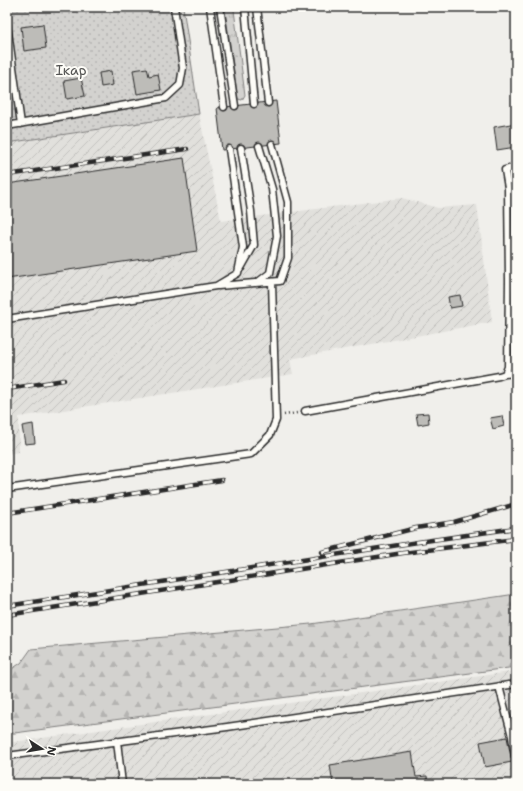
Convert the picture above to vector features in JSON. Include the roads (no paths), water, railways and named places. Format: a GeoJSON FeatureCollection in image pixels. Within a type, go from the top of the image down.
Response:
{"type":"FeatureCollection","features":[{"type":"Feature","properties":{"kind":"lane"},"geometry":{"type":"LineString","coordinates":[[7,126],[166,98],[180,85],[183,68],[174,7]]}},
{"type":"Feature","properties":{"kind":"lane"},"geometry":{"type":"LineString","coordinates":[[210,7],[224,107]]}},
{"type":"Feature","properties":{"kind":"lane"},"geometry":{"type":"LineString","coordinates":[[220,7],[235,106]]}},
{"type":"Feature","properties":{"kind":"lane"},"geometry":{"type":"LineString","coordinates":[[245,7],[254,104]]}},
{"type":"Feature","properties":{"kind":"lane"},"geometry":{"type":"LineString","coordinates":[[257,7],[268,102]]}},
{"type":"Feature","properties":{"kind":"lane"},"geometry":{"type":"LineString","coordinates":[[7,25],[21,124]]}},
{"type":"Feature","properties":{"kind":"lane"},"geometry":{"type":"LineString","coordinates":[[7,319],[216,286],[280,281],[288,258],[288,202],[272,144]]}},
{"type":"Feature","properties":{"kind":"lane"},"geometry":{"type":"LineString","coordinates":[[256,283],[270,273],[277,236],[272,189],[259,146]]}},
{"type":"Feature","properties":{"kind":"lane"},"geometry":{"type":"LineString","coordinates":[[216,286],[238,273],[254,245],[251,211],[241,148]]}},
{"type":"Feature","properties":{"kind":"lane"},"geometry":{"type":"LineString","coordinates":[[229,149],[243,247],[238,273]]}},
{"type":"Feature","properties":{"kind":"lane"},"geometry":{"type":"LineString","coordinates":[[505,374],[508,367],[513,281],[508,188],[505,170],[516,167]]}},
{"type":"Feature","properties":{"kind":"lane"},"geometry":{"type":"LineString","coordinates":[[7,489],[252,454],[270,435],[276,420],[272,282]]}},
{"type":"Feature","properties":{"kind":"lane"},"geometry":{"type":"LineString","coordinates":[[305,411],[516,373]]}},
{"type":"Feature","properties":{"kind":"lane"},"geometry":{"type":"LineString","coordinates":[[7,756],[227,727],[516,684]]}},
{"type":"Feature","properties":{"kind":"lane"},"geometry":{"type":"LineString","coordinates":[[499,686],[514,735],[516,762]]}},
{"type":"Feature","properties":{"kind":"lane"},"geometry":{"type":"LineString","coordinates":[[116,741],[122,784]]}},
{"type":"Feature","properties":{"kind":"railway"},"geometry":{"type":"LineString","coordinates":[[7,175],[187,149]]}},
{"type":"Feature","properties":{"kind":"railway"},"geometry":{"type":"LineString","coordinates":[[7,389],[64,380]]}},
{"type":"Feature","properties":{"kind":"railway"},"geometry":{"type":"LineString","coordinates":[[7,513],[222,480]]}},
{"type":"Feature","properties":{"kind":"railway"},"geometry":{"type":"LineString","coordinates":[[322,552],[416,528],[454,522],[516,504]]}},
{"type":"Feature","properties":{"kind":"railway"},"geometry":{"type":"LineString","coordinates":[[7,606],[516,528]]}},
{"type":"Feature","properties":{"kind":"railway"},"geometry":{"type":"LineString","coordinates":[[7,615],[403,553],[516,539]]}},
{"type":"Feature","properties":{"kind":"park label","name":"Ікар"},"geometry":{"type":"Point","coordinates":[71,70]}}]}
